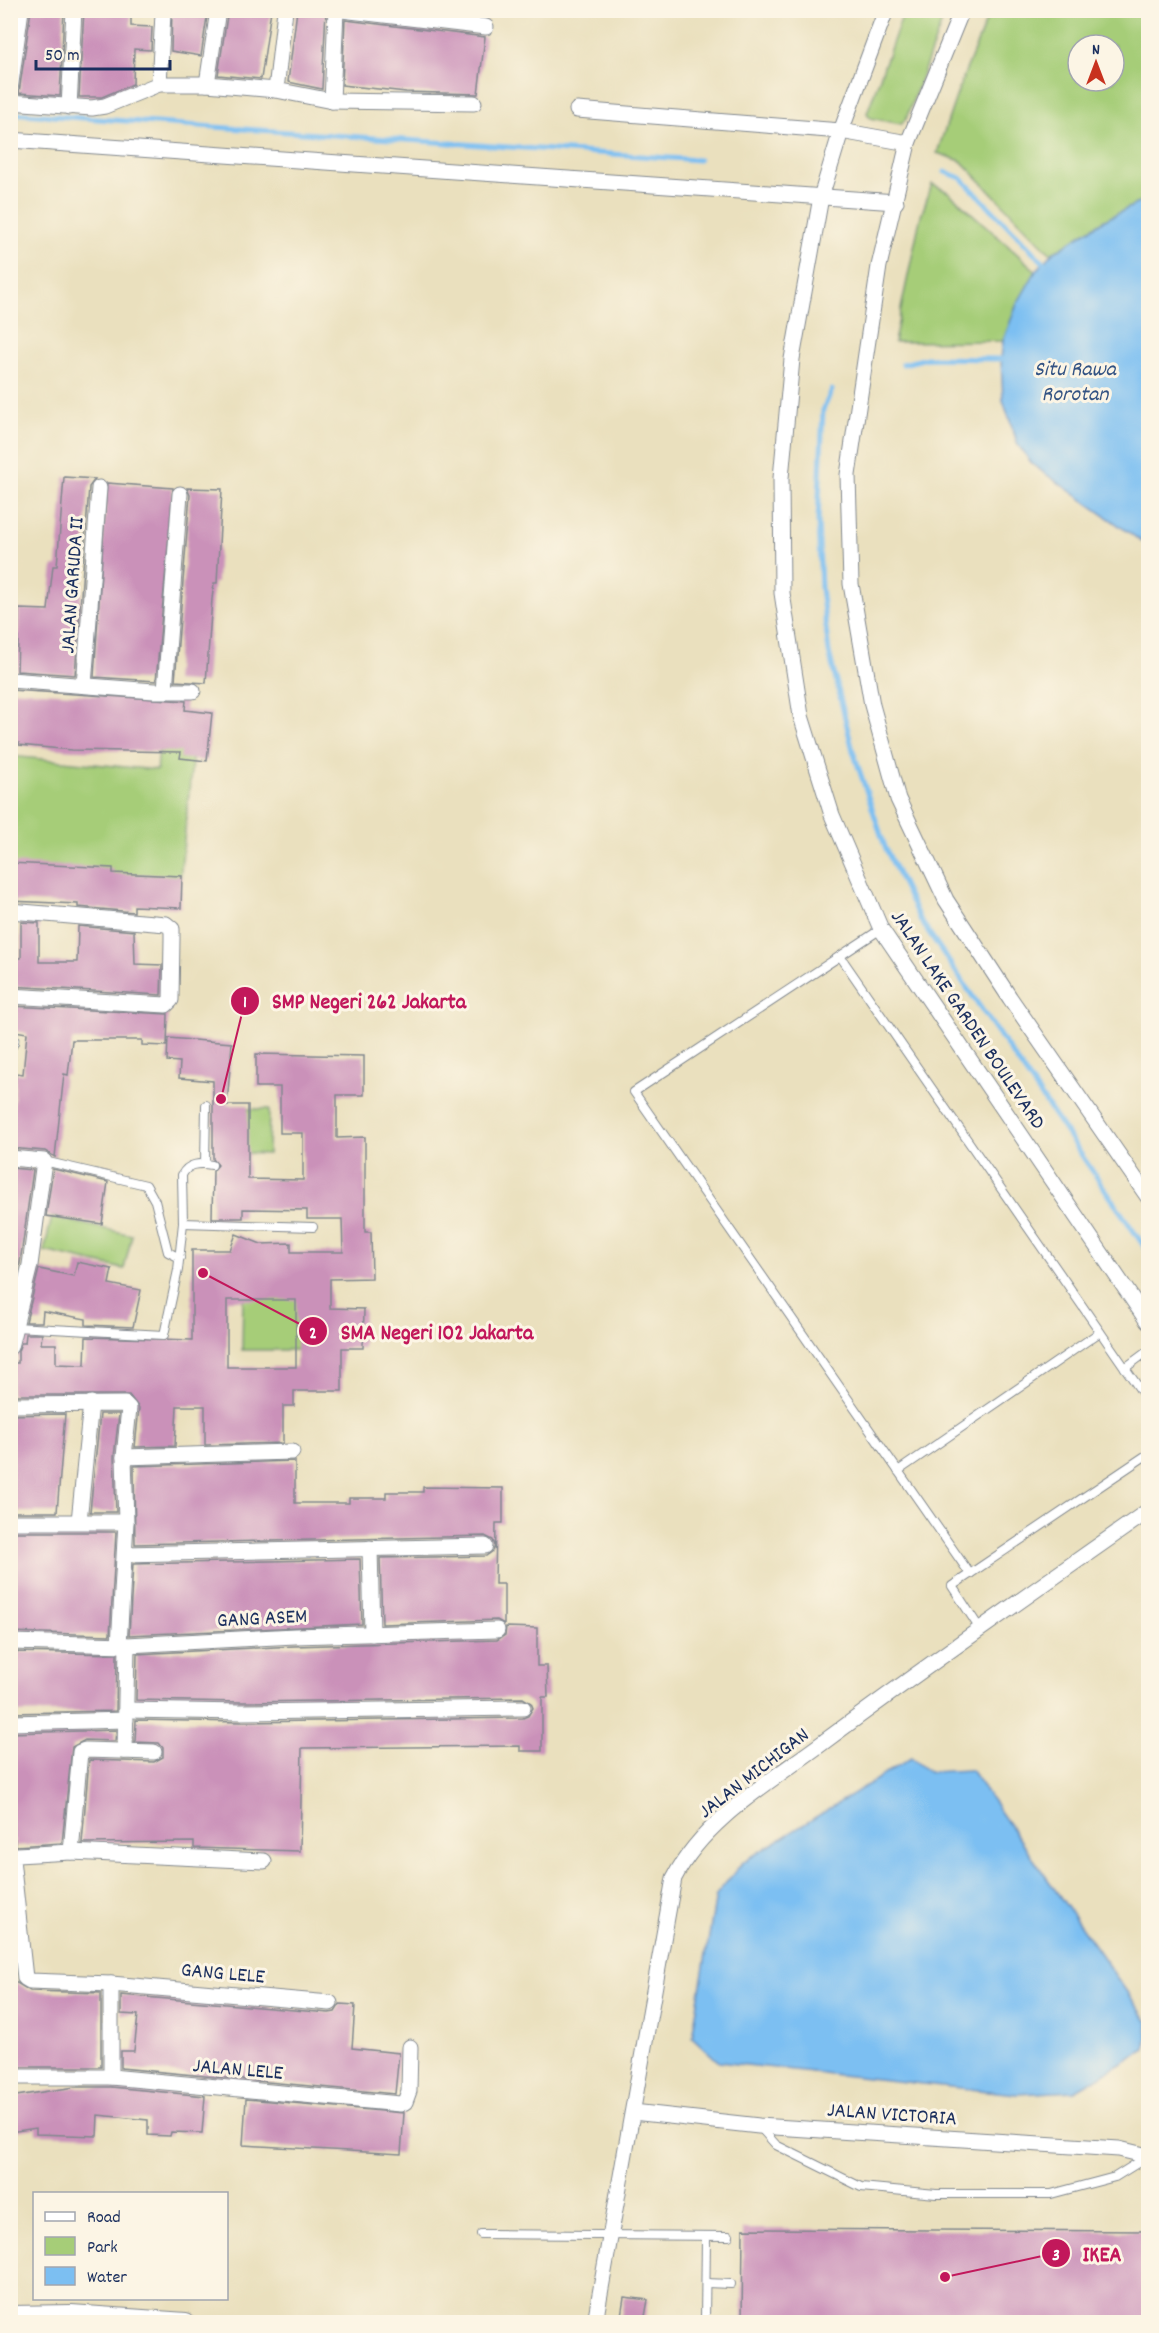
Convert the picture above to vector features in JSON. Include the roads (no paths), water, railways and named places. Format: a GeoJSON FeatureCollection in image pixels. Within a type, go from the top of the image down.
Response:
{"type":"FeatureCollection","features":[{"type":"Feature","properties":{"kind":"street"},"geometry":{"type":"LineString","coordinates":[[10,90],[21,10]]}},
{"type":"Feature","properties":{"kind":"street"},"geometry":{"type":"LineString","coordinates":[[69,107],[74,10]]}},
{"type":"Feature","properties":{"kind":"street"},"geometry":{"type":"LineString","coordinates":[[207,84],[218,10]]}},
{"type":"Feature","properties":{"kind":"street"},"geometry":{"type":"LineString","coordinates":[[276,90],[285,10]]}},
{"type":"Feature","properties":{"kind":"street"},"geometry":{"type":"LineString","coordinates":[[332,101],[336,10]]}},
{"type":"Feature","properties":{"kind":"street"},"geometry":{"type":"LineString","coordinates":[[342,10],[486,27]]}},
{"type":"Feature","properties":{"kind":"street","name":"JALAN LAKE GARDEN BOULEVARD"},"geometry":{"type":"LineString","coordinates":[[886,10],[841,131],[821,197],[791,370],[781,478],[782,593],[801,716],[832,814],[881,929],[1149,1322]]}},
{"type":"Feature","properties":{"kind":"street"},"geometry":{"type":"LineString","coordinates":[[962,10],[908,143],[896,202],[879,266],[848,475],[851,584],[872,705],[898,799],[946,900],[1010,998],[1146,1189]]}},
{"type":"Feature","properties":{"kind":"street"},"geometry":{"type":"LineString","coordinates":[[159,84],[163,14]]}},
{"type":"Feature","properties":{"kind":"street"},"geometry":{"type":"LineString","coordinates":[[10,102],[69,107],[105,106],[159,84],[207,84],[276,90],[332,101],[474,103]]}},
{"type":"Feature","properties":{"kind":"street"},"geometry":{"type":"LineString","coordinates":[[577,110],[841,131],[908,143]]}},
{"type":"Feature","properties":{"kind":"street"},"geometry":{"type":"LineString","coordinates":[[10,140],[896,202]]}},
{"type":"Feature","properties":{"kind":"street","name":"JALAN GARUDA II"},"geometry":{"type":"LineString","coordinates":[[84,685],[99,488]]}},
{"type":"Feature","properties":{"kind":"street"},"geometry":{"type":"LineString","coordinates":[[165,690],[180,494]]}},
{"type":"Feature","properties":{"kind":"street","name":"JALAN GARUDA II"},"geometry":{"type":"LineString","coordinates":[[10,680],[193,691]]}},
{"type":"Feature","properties":{"kind":"street"},"geometry":{"type":"LineString","coordinates":[[10,911],[166,924],[172,928],[172,939],[171,1000],[166,1005],[10,996]]}},
{"type":"Feature","properties":{"kind":"street"},"geometry":{"type":"LineString","coordinates":[[10,1158],[44,1161],[30,1265],[10,1347]]}},
{"type":"Feature","properties":{"kind":"street"},"geometry":{"type":"LineString","coordinates":[[78,1521],[91,1404]]}},
{"type":"Feature","properties":{"kind":"street"},"geometry":{"type":"LineString","coordinates":[[10,1405],[125,1404],[129,1408],[124,1457],[125,1751]]}},
{"type":"Feature","properties":{"kind":"street"},"geometry":{"type":"LineString","coordinates":[[124,1457],[292,1452]]}},
{"type":"Feature","properties":{"kind":"street","name":"JALAN MICHIGAN"},"geometry":{"type":"LineString","coordinates":[[595,2322],[675,1878],[684,1859],[722,1818],[980,1629],[1149,1511]]}},
{"type":"Feature","properties":{"kind":"street"},"geometry":{"type":"LineString","coordinates":[[10,1522],[126,1522]]}},
{"type":"Feature","properties":{"kind":"street"},"geometry":{"type":"LineString","coordinates":[[125,1554],[484,1546]]}},
{"type":"Feature","properties":{"kind":"street"},"geometry":{"type":"LineString","coordinates":[[370,1548],[372,1634]]}},
{"type":"Feature","properties":{"kind":"street","name":"GANG ASEM"},"geometry":{"type":"LineString","coordinates":[[10,1641],[123,1645],[497,1630]]}},
{"type":"Feature","properties":{"kind":"street"},"geometry":{"type":"LineString","coordinates":[[10,1723],[126,1715],[523,1708]]}},
{"type":"Feature","properties":{"kind":"street"},"geometry":{"type":"LineString","coordinates":[[71,1851],[80,1752],[85,1750],[154,1752]]}},
{"type":"Feature","properties":{"kind":"street"},"geometry":{"type":"LineString","coordinates":[[12,1887],[11,1864],[14,1856],[71,1851],[264,1861]]}},
{"type":"Feature","properties":{"kind":"street","name":"GANG LELE"},"geometry":{"type":"LineString","coordinates":[[12,1887],[25,1978],[30,1981],[111,1984],[330,2003]]}},
{"type":"Feature","properties":{"kind":"street"},"geometry":{"type":"LineString","coordinates":[[111,1984],[111,2078]]}},
{"type":"Feature","properties":{"kind":"street","name":"JALAN LELE"},"geometry":{"type":"LineString","coordinates":[[10,2078],[40,2075],[111,2078],[400,2104],[405,2102],[409,2091],[410,2047]]}},
{"type":"Feature","properties":{"kind":"street","name":"JALAN VICTORIA"},"geometry":{"type":"LineString","coordinates":[[633,2112],[759,2126],[1119,2149],[1149,2156]]}},
{"type":"Feature","properties":{"kind":"street"},"geometry":{"type":"LineString","coordinates":[[10,2315],[71,2314],[186,2322]]}},
{"type":"Feature","properties":{"kind":"lane"},"geometry":{"type":"LineString","coordinates":[[881,929],[634,1092],[970,1574]]}},
{"type":"Feature","properties":{"kind":"lane"},"geometry":{"type":"LineString","coordinates":[[840,956],[1149,1401]]}},
{"type":"Feature","properties":{"kind":"lane"},"geometry":{"type":"LineString","coordinates":[[14,1327],[165,1334],[180,1258],[183,1223],[181,1181],[188,1167],[208,1165],[206,1105]]}},
{"type":"Feature","properties":{"kind":"lane"},"geometry":{"type":"LineString","coordinates":[[44,1161],[146,1185],[155,1201],[168,1252],[180,1258]]}},
{"type":"Feature","properties":{"kind":"lane"},"geometry":{"type":"LineString","coordinates":[[183,1223],[313,1227]]}},
{"type":"Feature","properties":{"kind":"lane"},"geometry":{"type":"LineString","coordinates":[[898,1471],[1100,1332]]}},
{"type":"Feature","properties":{"kind":"lane"},"geometry":{"type":"LineString","coordinates":[[1125,1368],[1149,1351]]}},
{"type":"Feature","properties":{"kind":"lane"},"geometry":{"type":"LineString","coordinates":[[980,1629],[952,1586],[1149,1454]]}},
{"type":"Feature","properties":{"kind":"lane"},"geometry":{"type":"LineString","coordinates":[[759,2126],[776,2145],[861,2187],[936,2194],[1051,2194],[1116,2177],[1149,2156]]}},
{"type":"Feature","properties":{"kind":"lane"},"geometry":{"type":"LineString","coordinates":[[481,2234],[729,2236]]}},
{"type":"Feature","properties":{"kind":"lane"},"geometry":{"type":"LineString","coordinates":[[705,2322],[706,2236]]}},
{"type":"Feature","properties":{"kind":"lane"},"geometry":{"type":"LineString","coordinates":[[706,2283],[730,2284]]}},
{"type":"Feature","properties":{"kind":"water","name":"Situ Rawa Rorotan"},"geometry":{"type":"Polygon","coordinates":[[[1148,198],[1148,546],[1033,465],[1018,445],[1003,400],[1001,359],[1003,341],[1017,304],[1036,271],[1051,254],[1103,221],[1148,198]]]}},
{"type":"Feature","properties":{"kind":"water"},"geometry":{"type":"Polygon","coordinates":[[[911,1758],[929,1772],[971,1770],[1148,2022],[1146,2049],[1075,2091],[1016,2094],[719,2062],[692,2037],[716,1895],[743,1862],[911,1758]]]}},
{"type":"Feature","properties":{"kind":"waterway"},"geometry":{"type":"LineString","coordinates":[[10,113],[699,160]]}},
{"type":"Feature","properties":{"kind":"waterway"},"geometry":{"type":"LineString","coordinates":[[945,172],[961,178],[1045,264]]}},
{"type":"Feature","properties":{"kind":"waterway"},"geometry":{"type":"LineString","coordinates":[[903,364],[927,358],[1001,359]]}},
{"type":"Feature","properties":{"kind":"waterway"},"geometry":{"type":"LineString","coordinates":[[832,390],[823,410],[818,521],[821,588],[829,652],[853,751],[885,847],[919,918],[1148,1252]]}},
{"type":"Feature","properties":{"kind":"place","name":"SMP Negeri 262 Jakarta"},"geometry":{"type":"Point","coordinates":[221,1099]}},
{"type":"Feature","properties":{"kind":"place","name":"SMA Negeri 102 Jakarta"},"geometry":{"type":"Point","coordinates":[203,1273]}},
{"type":"Feature","properties":{"kind":"place","name":"IKEA"},"geometry":{"type":"Point","coordinates":[945,2277]}}]}
